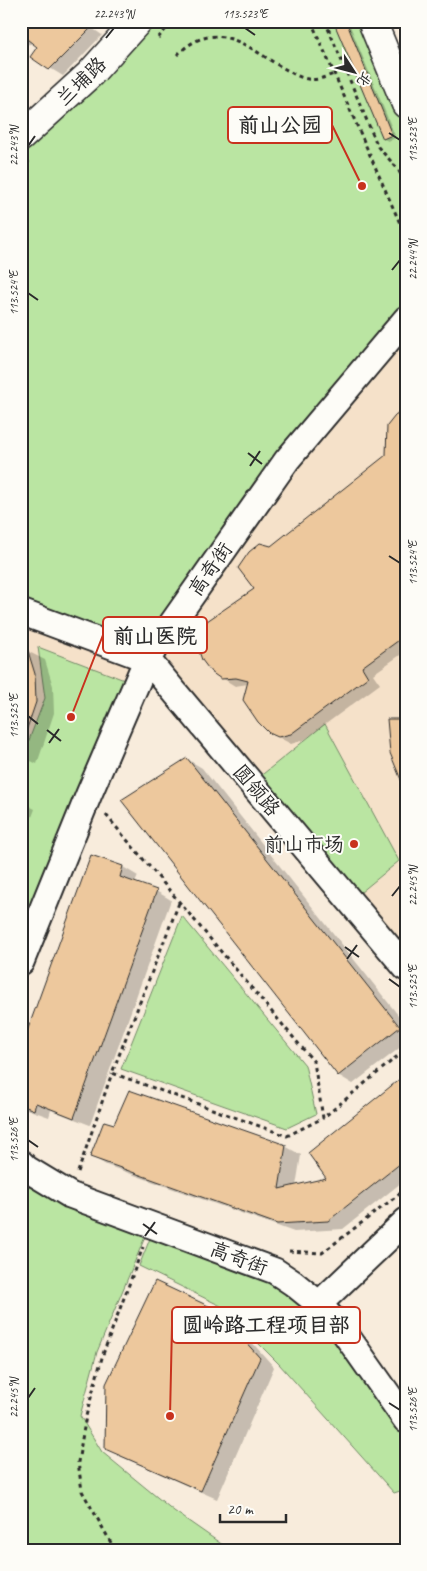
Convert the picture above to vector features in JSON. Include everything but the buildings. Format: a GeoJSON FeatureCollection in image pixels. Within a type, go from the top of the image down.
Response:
{"type":"FeatureCollection","features":[{"type":"Feature","properties":{"kind":"main road"},"geometry":{"type":"LineString","coordinates":[[372,21],[406,104]]}},
{"type":"Feature","properties":{"kind":"main road","name":"兰埔路"},"geometry":{"type":"LineString","coordinates":[[21,137],[90,74],[134,22]]}},
{"type":"Feature","properties":{"kind":"lane","name":"高奇街"},"geometry":{"type":"LineString","coordinates":[[21,962],[146,659],[287,460],[406,319]]}},
{"type":"Feature","properties":{"kind":"lane"},"geometry":{"type":"LineString","coordinates":[[21,612],[146,659]]}},
{"type":"Feature","properties":{"kind":"lane","name":"圆领路"},"geometry":{"type":"LineString","coordinates":[[146,659],[406,968]]}},
{"type":"Feature","properties":{"kind":"lane","name":"高奇街"},"geometry":{"type":"LineString","coordinates":[[21,1164],[70,1194],[275,1271],[319,1304],[344,1332],[406,1420]]}},
{"type":"Feature","properties":{"kind":"lane"},"geometry":{"type":"LineString","coordinates":[[319,1304],[406,1222]]}},
{"type":"Feature","properties":{"kind":"path"},"geometry":{"type":"LineString","coordinates":[[311,21],[406,237]]}},
{"type":"Feature","properties":{"kind":"path"},"geometry":{"type":"LineString","coordinates":[[325,21],[378,146],[398,169],[406,185]]}},
{"type":"Feature","properties":{"kind":"path"},"geometry":{"type":"LineString","coordinates":[[177,55],[190,44],[214,36],[229,38],[243,43],[280,66],[308,79],[320,79],[334,74]]}},
{"type":"Feature","properties":{"kind":"path"},"geometry":{"type":"LineString","coordinates":[[89,794],[314,1062],[323,1118]]}},
{"type":"Feature","properties":{"kind":"path"},"geometry":{"type":"LineString","coordinates":[[70,1194],[112,1073],[179,902]]}},
{"type":"Feature","properties":{"kind":"path"},"geometry":{"type":"LineString","coordinates":[[112,1073],[288,1136],[323,1118],[406,1050]]}},
{"type":"Feature","properties":{"kind":"path"},"geometry":{"type":"LineString","coordinates":[[280,1251],[322,1253],[406,1189]]}},
{"type":"Feature","properties":{"kind":"path"},"geometry":{"type":"LineString","coordinates":[[115,1550],[82,1490],[78,1462],[86,1416],[103,1354],[150,1225]]}},
{"type":"Feature","properties":{"kind":"shaded area"},"geometry":{"type":"Polygon","coordinates":[[[406,320],[406,968],[147,659],[406,320]]]}},
{"type":"Feature","properties":{"kind":"shaded area"},"geometry":{"type":"Polygon","coordinates":[[[21,604],[146,659],[87,799],[21,775],[21,604]]]}},
{"type":"Feature","properties":{"kind":"green space"},"geometry":{"type":"Polygon","coordinates":[[[138,21],[372,21],[406,105],[406,319],[146,658],[21,603],[21,138],[138,21]]]}},
{"type":"Feature","properties":{"kind":"green space"},"geometry":{"type":"Polygon","coordinates":[[[38,647],[127,681],[21,942],[21,810],[27,795],[21,792],[21,761],[45,698],[38,647]]]}},
{"type":"Feature","properties":{"kind":"green space"},"geometry":{"type":"Polygon","coordinates":[[[325,724],[399,861],[355,897],[258,778],[325,724]]]}},
{"type":"Feature","properties":{"kind":"green space"},"geometry":{"type":"Polygon","coordinates":[[[182,916],[305,1065],[316,1114],[287,1128],[121,1069],[182,916]]]}},
{"type":"Feature","properties":{"kind":"green space"},"geometry":{"type":"Polygon","coordinates":[[[21,1164],[150,1225],[97,1352],[80,1416],[102,1452],[174,1511],[230,1550],[21,1550],[21,1164]]]}},
{"type":"Feature","properties":{"kind":"green space"},"geometry":{"type":"Polygon","coordinates":[[[153,1231],[271,1275],[367,1339],[364,1369],[406,1430],[406,1489],[394,1493],[279,1364],[221,1306],[139,1266],[153,1231]]]}},
{"type":"Feature","properties":{"kind":"place","name":"前山公园"},"geometry":{"type":"Point","coordinates":[362,186]}},
{"type":"Feature","properties":{"kind":"place","name":"前山医院"},"geometry":{"type":"Point","coordinates":[71,717]}},
{"type":"Feature","properties":{"kind":"place","name":"前山市场"},"geometry":{"type":"Point","coordinates":[354,844]}},
{"type":"Feature","properties":{"kind":"place","name":"圆岭路工程项目部"},"geometry":{"type":"Point","coordinates":[170,1416]}}]}
